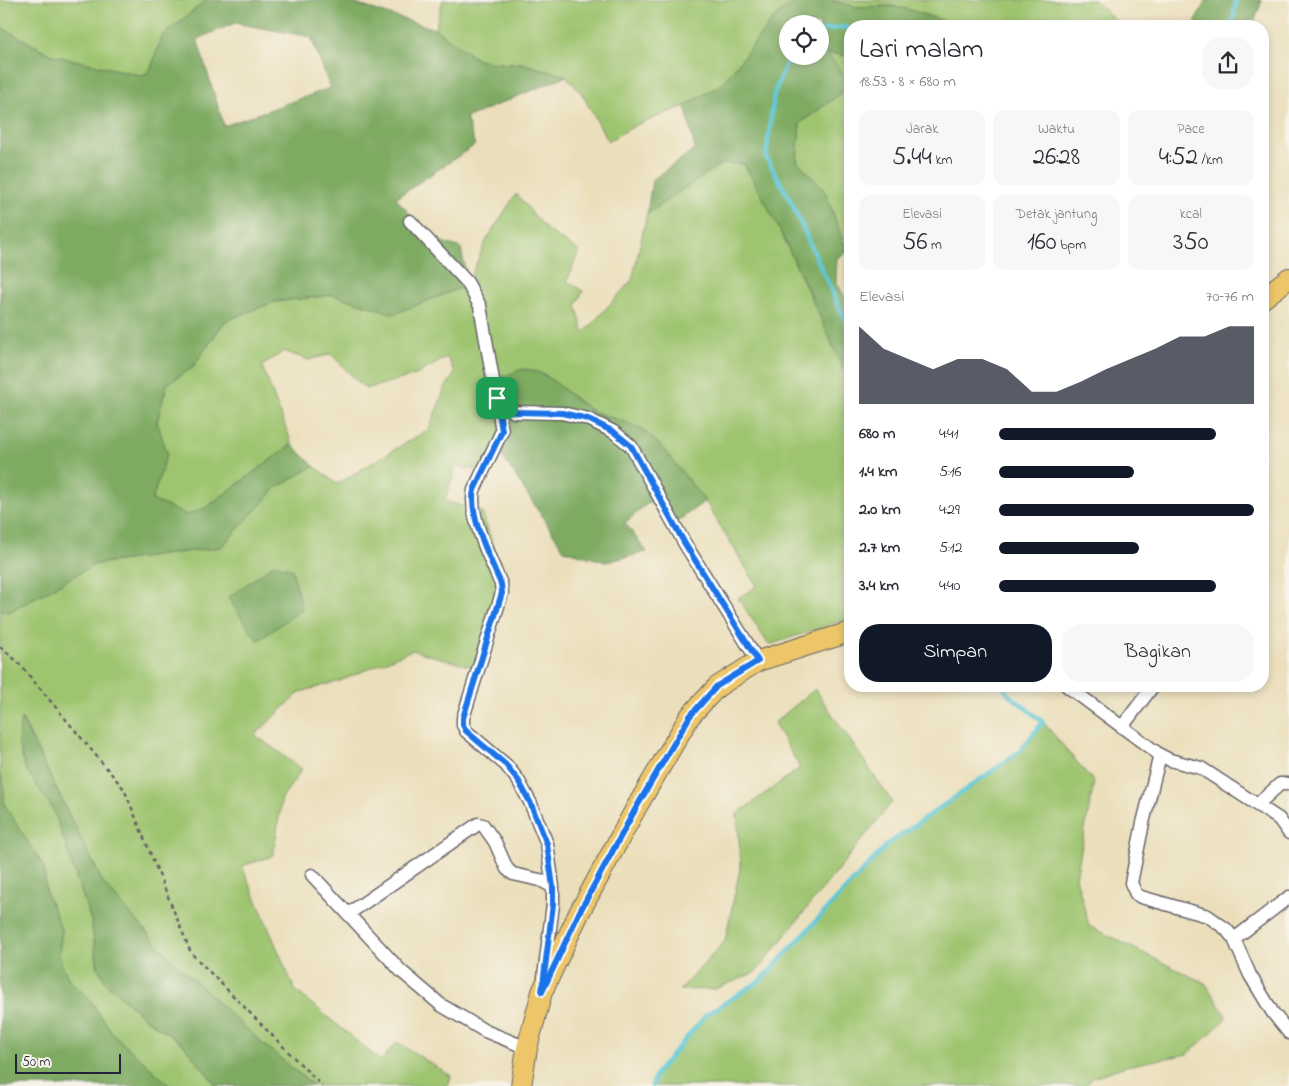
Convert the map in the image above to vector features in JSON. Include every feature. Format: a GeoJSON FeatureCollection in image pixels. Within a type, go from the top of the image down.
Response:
{"type":"FeatureCollection","features":[{"type":"Feature","properties":{"kind":"main road"},"geometry":{"type":"LineString","coordinates":[[1269,294],[1289,278]]}},
{"type":"Feature","properties":{"kind":"main road"},"geometry":{"type":"LineString","coordinates":[[521,1086],[527,1048],[542,992],[579,913],[636,808],[690,716],[717,686],[758,661],[844,634]]}},
{"type":"Feature","properties":{"kind":"street"},"geometry":{"type":"LineString","coordinates":[[410,221],[468,282],[480,306],[497,398],[502,431],[471,500],[480,533],[501,584],[502,593],[463,718],[463,725],[466,731],[506,765],[518,780],[530,802],[547,844],[553,887],[553,904],[542,992]]}},
{"type":"Feature","properties":{"kind":"street"},"geometry":{"type":"LineString","coordinates":[[497,398],[514,412],[562,413],[588,419],[614,432],[631,446],[685,544],[758,661]]}},
{"type":"Feature","properties":{"kind":"street"},"geometry":{"type":"LineString","coordinates":[[1075,692],[1160,755],[1170,760],[1200,768],[1257,804],[1279,819],[1289,833]]}},
{"type":"Feature","properties":{"kind":"street"},"geometry":{"type":"LineString","coordinates":[[1122,727],[1148,692]]}},
{"type":"Feature","properties":{"kind":"street"},"geometry":{"type":"LineString","coordinates":[[1160,755],[1143,823],[1131,883],[1136,894],[1141,898],[1208,916],[1226,929],[1234,939],[1250,975],[1273,1013],[1289,1032]]}},
{"type":"Feature","properties":{"kind":"street"},"geometry":{"type":"LineString","coordinates":[[1257,804],[1280,784],[1289,784]]}},
{"type":"Feature","properties":{"kind":"street"},"geometry":{"type":"LineString","coordinates":[[348,914],[478,824],[483,825],[495,842],[507,869],[513,874],[540,880],[553,887]]}},
{"type":"Feature","properties":{"kind":"street"},"geometry":{"type":"LineString","coordinates":[[312,875],[401,971],[441,1005],[485,1031],[527,1048]]}},
{"type":"Feature","properties":{"kind":"street"},"geometry":{"type":"LineString","coordinates":[[1234,939],[1289,897]]}},
{"type":"Feature","properties":{"kind":"path"},"geometry":{"type":"LineString","coordinates":[[0,646],[17,661],[124,789],[191,953],[322,1086]]}},
{"type":"Feature","properties":{"kind":"green space"},"geometry":{"type":"Polygon","coordinates":[[[0,0],[207,0],[162,36],[151,68],[144,76],[52,55],[0,27],[0,0]]]}},
{"type":"Feature","properties":{"kind":"green space"},"geometry":{"type":"Polygon","coordinates":[[[207,0],[335,0],[353,3],[435,29],[478,60],[506,64],[521,63],[566,76],[466,118],[475,145],[396,198],[430,238],[461,248],[468,285],[394,314],[333,295],[274,302],[225,321],[192,368],[167,384],[157,422],[167,453],[152,500],[187,515],[207,507],[292,444],[314,466],[276,488],[221,547],[96,564],[9,612],[0,609],[0,27],[52,55],[144,76],[151,68],[162,36],[207,0]],[[235,23],[197,39],[224,126],[330,88],[311,37],[235,23]]]}},
{"type":"Feature","properties":{"kind":"green space"},"geometry":{"type":"Polygon","coordinates":[[[443,0],[802,0],[789,5],[774,18],[723,83],[685,106],[636,125],[608,141],[582,94],[566,76],[521,63],[506,64],[478,61],[435,29],[443,0]]]}},
{"type":"Feature","properties":{"kind":"green space"},"geometry":{"type":"Polygon","coordinates":[[[802,0],[829,0],[857,7],[890,6],[907,9],[941,20],[844,20],[844,55],[829,53],[829,15],[779,15],[779,65],[829,65],[829,54],[844,76],[844,91],[800,123],[797,161],[825,191],[844,244],[844,254],[837,258],[836,281],[844,296],[844,371],[787,245],[744,164],[721,164],[647,214],[652,180],[695,149],[685,106],[723,83],[774,18],[789,5],[802,0]]]}},
{"type":"Feature","properties":{"kind":"green space"},"geometry":{"type":"Polygon","coordinates":[[[829,0],[1095,0],[1115,20],[941,20],[907,9],[890,6],[857,7],[829,0]]]}},
{"type":"Feature","properties":{"kind":"green space"},"geometry":{"type":"Polygon","coordinates":[[[1206,0],[1262,0],[1255,20],[1196,20],[1206,0]]]}},
{"type":"Feature","properties":{"kind":"green space"},"geometry":{"type":"Polygon","coordinates":[[[829,53],[844,55],[844,77],[829,53]]]}},
{"type":"Feature","properties":{"kind":"green space"},"geometry":{"type":"Polygon","coordinates":[[[844,91],[844,244],[825,191],[797,161],[800,123],[844,91]]]}},
{"type":"Feature","properties":{"kind":"green space"},"geometry":{"type":"Polygon","coordinates":[[[721,163],[744,164],[768,205],[844,371],[844,620],[769,645],[738,598],[757,586],[705,501],[661,448],[639,428],[590,410],[544,374],[499,378],[509,424],[486,472],[456,466],[445,501],[482,512],[506,584],[480,669],[412,650],[340,681],[300,692],[255,735],[302,769],[282,798],[273,856],[242,866],[295,990],[381,1061],[397,1042],[451,1076],[448,1086],[314,1086],[263,1044],[166,954],[103,883],[22,719],[25,768],[54,811],[91,920],[98,968],[107,984],[146,1019],[183,1044],[217,1086],[170,1086],[113,1034],[90,1000],[69,979],[63,968],[59,953],[62,931],[46,892],[44,867],[4,805],[3,780],[0,774],[0,609],[9,612],[96,564],[221,547],[276,488],[314,466],[337,484],[429,429],[445,388],[455,373],[447,357],[416,375],[365,389],[331,354],[308,360],[284,351],[262,366],[292,444],[207,507],[187,516],[152,500],[167,453],[157,422],[167,384],[192,368],[225,321],[274,302],[333,295],[395,313],[467,285],[487,239],[516,194],[547,230],[579,251],[567,281],[583,291],[576,305],[584,333],[632,280],[647,214],[721,163]]]}},
{"type":"Feature","properties":{"kind":"green space"},"geometry":{"type":"Polygon","coordinates":[[[523,369],[542,374],[591,410],[638,427],[664,450],[705,501],[670,527],[650,501],[625,523],[647,552],[606,562],[564,550],[497,448],[509,424],[499,378],[523,369]]]}},
{"type":"Feature","properties":{"kind":"green space"},"geometry":{"type":"Polygon","coordinates":[[[274,564],[292,569],[302,609],[258,641],[228,598],[274,564]]]}},
{"type":"Feature","properties":{"kind":"green space"},"geometry":{"type":"Polygon","coordinates":[[[815,689],[892,802],[756,972],[715,989],[680,990],[725,941],[741,864],[737,814],[800,768],[774,723],[815,689]]]}},
{"type":"Feature","properties":{"kind":"green space"},"geometry":{"type":"Polygon","coordinates":[[[21,718],[103,883],[166,954],[263,1044],[314,1086],[217,1086],[183,1044],[146,1019],[107,984],[98,968],[91,920],[54,811],[25,768],[18,742],[21,718]]]}},
{"type":"Feature","properties":{"kind":"green space"},"geometry":{"type":"Polygon","coordinates":[[[1043,722],[1094,782],[1076,877],[1089,926],[1206,984],[1227,1018],[1188,1054],[1126,1066],[1093,1077],[1086,1086],[652,1086],[656,1074],[706,1015],[761,980],[887,845],[1019,752],[1043,722]]]}},
{"type":"Feature","properties":{"kind":"green space"},"geometry":{"type":"Polygon","coordinates":[[[0,774],[3,780],[5,806],[44,867],[46,892],[62,931],[59,953],[63,968],[69,979],[90,1000],[113,1034],[170,1086],[0,1086],[0,774]]]}},
{"type":"Feature","properties":{"kind":"waterway"},"geometry":{"type":"LineString","coordinates":[[1233,20],[1236,0]]}},
{"type":"Feature","properties":{"kind":"waterway"},"geometry":{"type":"LineString","coordinates":[[829,29],[844,27]]}},
{"type":"Feature","properties":{"kind":"waterway"},"geometry":{"type":"LineString","coordinates":[[785,65],[774,94],[766,157],[789,198],[844,318]]}},
{"type":"Feature","properties":{"kind":"waterway"},"geometry":{"type":"LineString","coordinates":[[652,1086],[656,1074],[706,1015],[761,980],[887,845],[1019,752],[1043,722],[1006,692]]}},
{"type":"Feature","properties":{"kind":"route"},"geometry":{"type":"LineString","coordinates":[[497,398],[514,412],[562,413],[588,419],[614,432],[631,446],[685,544],[758,661],[717,686],[690,716],[636,808],[579,913],[542,992],[553,904],[553,887],[547,844],[530,802],[518,780],[506,765],[466,731],[463,725],[463,718],[502,593],[501,584],[480,533],[471,500],[502,431],[497,398]]}}]}
